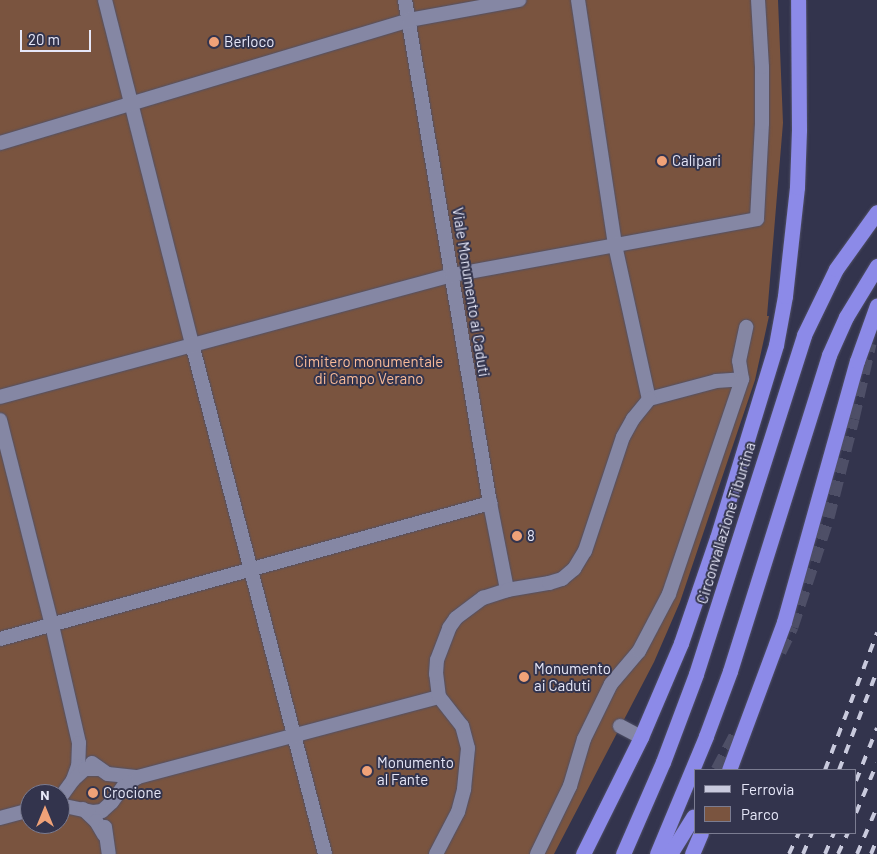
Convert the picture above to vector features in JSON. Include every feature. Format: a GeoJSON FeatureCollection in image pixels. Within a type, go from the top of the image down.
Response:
{"type":"FeatureCollection","features":[{"type":"Feature","properties":{"kind":"highway"},"geometry":{"type":"LineString","coordinates":[[583,854],[642,737],[694,607],[760,403],[779,329],[797,187],[799,130],[798,0]]}},
{"type":"Feature","properties":{"kind":"highway","name":"Circonvallazione Tiburtina"},"geometry":{"type":"LineString","coordinates":[[623,854],[663,762],[696,674],[804,335],[836,270],[877,212]]}},
{"type":"Feature","properties":{"kind":"highway"},"geometry":{"type":"LineString","coordinates":[[657,854],[706,736],[730,671],[829,355],[846,317],[877,266]]}},
{"type":"Feature","properties":{"kind":"highway"},"geometry":{"type":"LineString","coordinates":[[729,769],[784,622],[857,361],[877,305]]}},
{"type":"Feature","properties":{"kind":"highway"},"geometry":{"type":"LineString","coordinates":[[670,854],[693,817]]}},
{"type":"Feature","properties":{"kind":"highway"},"geometry":{"type":"LineString","coordinates":[[692,854],[701,834]]}},
{"type":"Feature","properties":{"kind":"lane"},"geometry":{"type":"LineString","coordinates":[[104,0],[325,854]]}},
{"type":"Feature","properties":{"kind":"lane","name":"Viale Monumento ai Caduti"},"geometry":{"type":"LineString","coordinates":[[405,0],[490,503],[507,590]]}},
{"type":"Feature","properties":{"kind":"lane"},"geometry":{"type":"LineString","coordinates":[[0,143],[132,105],[409,20],[519,0]]}},
{"type":"Feature","properties":{"kind":"lane"},"geometry":{"type":"LineString","coordinates":[[578,0],[615,245],[649,399]]}},
{"type":"Feature","properties":{"kind":"lane"},"geometry":{"type":"LineString","coordinates":[[0,397],[452,275],[757,219],[762,123],[758,0]]}},
{"type":"Feature","properties":{"kind":"lane"},"geometry":{"type":"LineString","coordinates":[[536,854],[570,786],[584,739],[611,684],[639,651],[669,594],[742,379],[740,361],[746,327]]}},
{"type":"Feature","properties":{"kind":"lane"},"geometry":{"type":"LineString","coordinates":[[436,854],[458,812],[464,789],[468,748],[462,726],[439,698],[436,674],[438,660],[449,628],[470,607],[483,598],[507,590],[562,579],[574,569],[585,551],[624,437],[633,419],[649,399],[716,381],[742,379]]}},
{"type":"Feature","properties":{"kind":"lane"},"geometry":{"type":"LineString","coordinates":[[0,420],[52,625],[79,743],[78,766],[73,780],[72,796],[75,803],[96,821],[104,835],[109,854]]}},
{"type":"Feature","properties":{"kind":"lane"},"geometry":{"type":"LineString","coordinates":[[0,639],[490,503]]}},
{"type":"Feature","properties":{"kind":"lane"},"geometry":{"type":"LineString","coordinates":[[70,807],[86,811],[102,810],[123,787],[138,777],[439,698]]}},
{"type":"Feature","properties":{"kind":"lane"},"geometry":{"type":"LineString","coordinates":[[620,726],[642,737]]}},
{"type":"Feature","properties":{"kind":"lane"},"geometry":{"type":"LineString","coordinates":[[79,743],[88,758],[115,784],[104,835]]}},
{"type":"Feature","properties":{"kind":"lane"},"geometry":{"type":"LineString","coordinates":[[70,784],[85,769],[138,777]]}},
{"type":"Feature","properties":{"kind":"lane"},"geometry":{"type":"LineString","coordinates":[[0,818],[20,813]]}},
{"type":"Feature","properties":{"kind":"green space","name":"Cimitero monumentale di Campo Verano"},"geometry":{"type":"Polygon","coordinates":[[[0,0],[778,0],[783,123],[767,316],[769,316],[755,380],[680,602],[654,662],[554,854],[0,854],[0,0]]]}},
{"type":"Feature","properties":{"kind":"tunnel"},"geometry":{"type":"LineString","coordinates":[[779,651],[791,626],[827,517],[869,343]]}},
{"type":"Feature","properties":{"kind":"tunnel"},"geometry":{"type":"LineString","coordinates":[[719,769],[738,732]]}},
{"type":"Feature","properties":{"kind":"railway"},"geometry":{"type":"LineString","coordinates":[[825,769],[877,633]]}},
{"type":"Feature","properties":{"kind":"railway"},"geometry":{"type":"LineString","coordinates":[[839,769],[877,671]]}},
{"type":"Feature","properties":{"kind":"railway"},"geometry":{"type":"LineString","coordinates":[[857,778],[877,728]]}},
{"type":"Feature","properties":{"kind":"railway"},"geometry":{"type":"LineString","coordinates":[[857,811],[877,763]]}},
{"type":"Feature","properties":{"kind":"railway"},"geometry":{"type":"LineString","coordinates":[[857,854],[877,807]]}},
{"type":"Feature","properties":{"kind":"railway"},"geometry":{"type":"LineString","coordinates":[[789,854],[799,834]]}},
{"type":"Feature","properties":{"kind":"railway"},"geometry":{"type":"LineString","coordinates":[[803,854],[812,834]]}},
{"type":"Feature","properties":{"kind":"railway"},"geometry":{"type":"LineString","coordinates":[[825,854],[834,834]]}},
{"type":"Feature","properties":{"kind":"railway"},"geometry":{"type":"LineString","coordinates":[[838,854],[848,834]]}},
{"type":"Feature","properties":{"kind":"railway"},"geometry":{"type":"LineString","coordinates":[[871,854],[877,839]]}},
{"type":"Feature","properties":{"kind":"place","name":"Berloco"},"geometry":{"type":"Point","coordinates":[214,42]}},
{"type":"Feature","properties":{"kind":"place","name":"Calipari"},"geometry":{"type":"Point","coordinates":[662,161]}},
{"type":"Feature","properties":{"kind":"place","name":"8"},"geometry":{"type":"Point","coordinates":[517,536]}},
{"type":"Feature","properties":{"kind":"place","name":"Monumento ai Caduti"},"geometry":{"type":"Point","coordinates":[524,677]}},
{"type":"Feature","properties":{"kind":"place","name":"Monumento al Fante"},"geometry":{"type":"Point","coordinates":[367,771]}},
{"type":"Feature","properties":{"kind":"place","name":"Crocione"},"geometry":{"type":"Point","coordinates":[93,793]}}]}
